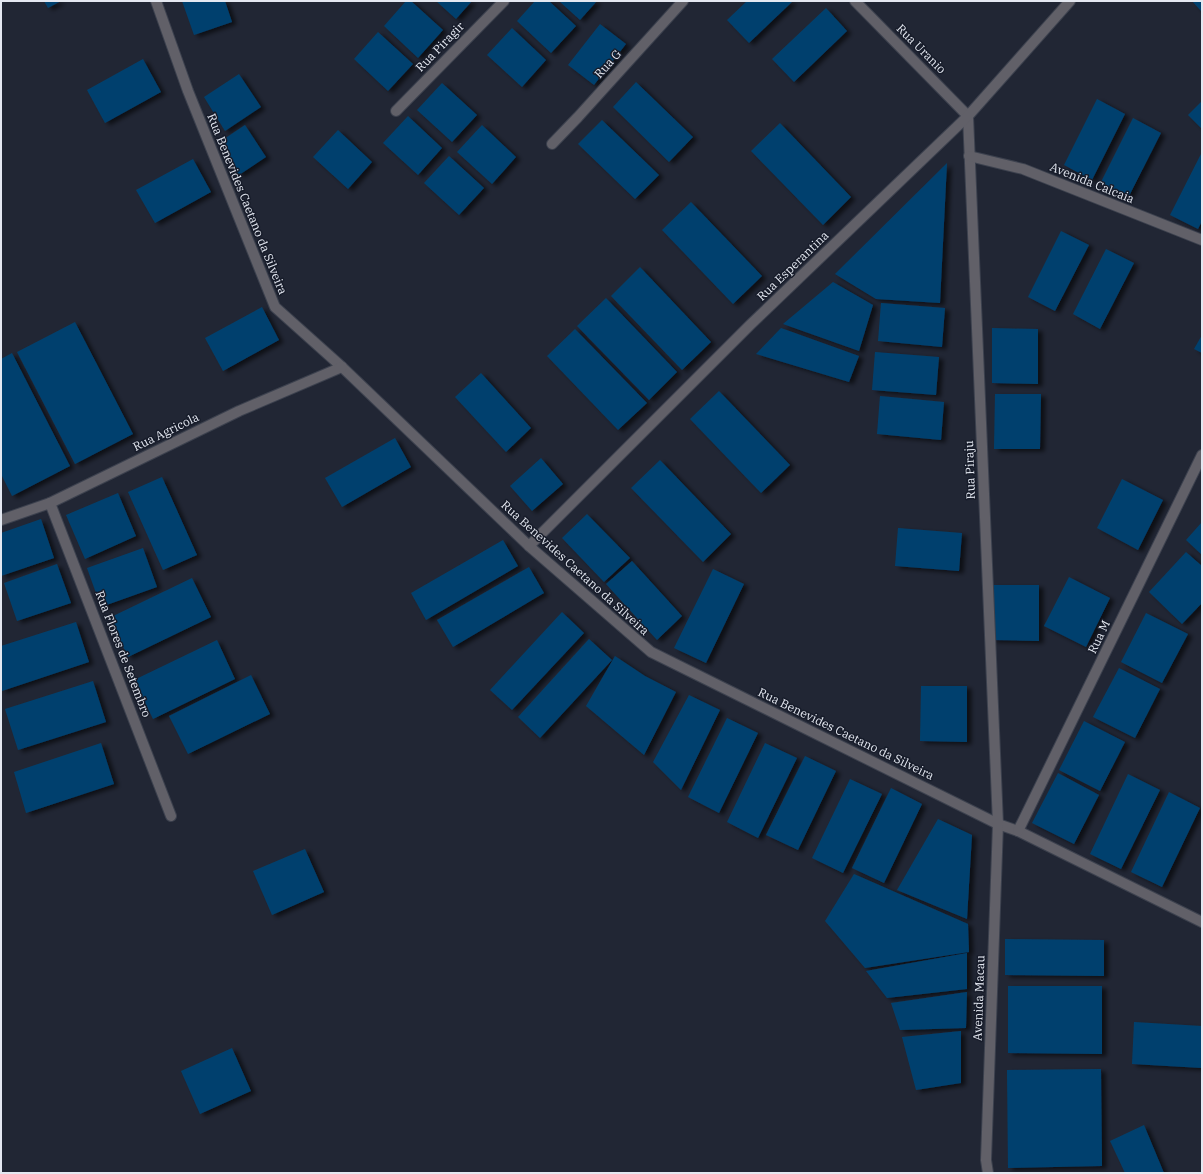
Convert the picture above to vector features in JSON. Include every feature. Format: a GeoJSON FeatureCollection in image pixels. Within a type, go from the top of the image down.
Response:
{"type":"FeatureCollection","features":[{"type":"Feature","properties":{"kind":"street","name":"Rua Benevides Caetano da Silveira"},"geometry":{"type":"LineString","coordinates":[[156,1],[188,91],[275,307],[342,367],[529,546],[651,652],[998,824],[1018,831],[1202,922]]}},
{"type":"Feature","properties":{"kind":"street","name":"Rua Piragir"},"geometry":{"type":"LineString","coordinates":[[396,111],[504,1]]}},
{"type":"Feature","properties":{"kind":"street","name":"Rua G"},"geometry":{"type":"LineString","coordinates":[[552,144],[683,1]]}},
{"type":"Feature","properties":{"kind":"street","name":"Rua Uranio"},"geometry":{"type":"LineString","coordinates":[[855,1],[968,116]]}},
{"type":"Feature","properties":{"kind":"street","name":"Rua Esperantina"},"geometry":{"type":"LineString","coordinates":[[529,546],[750,325],[968,116],[1070,1]]}},
{"type":"Feature","properties":{"kind":"street","name":"Rua Piraju"},"geometry":{"type":"LineString","coordinates":[[968,116],[998,824]]}},
{"type":"Feature","properties":{"kind":"street","name":"Avenida Calcaia"},"geometry":{"type":"LineString","coordinates":[[969,156],[1023,169],[1202,240]]}},
{"type":"Feature","properties":{"kind":"street","name":"Rua Agricola"},"geometry":{"type":"LineString","coordinates":[[1,520],[50,503],[239,411],[342,367]]}},
{"type":"Feature","properties":{"kind":"street","name":"Rua M"},"geometry":{"type":"LineString","coordinates":[[1018,831],[1202,455]]}},
{"type":"Feature","properties":{"kind":"street","name":"Rua Flores de Setembro"},"geometry":{"type":"LineString","coordinates":[[50,503],[171,816]]}},
{"type":"Feature","properties":{"kind":"street","name":"Avenida Macau"},"geometry":{"type":"LineString","coordinates":[[988,1173],[986,1160],[998,824]]}},
{"type":"Feature","properties":{"kind":"building"},"geometry":{"type":"Polygon","coordinates":[[[44,1],[61,1],[48,8],[44,1]]]}},
{"type":"Feature","properties":{"kind":"building"},"geometry":{"type":"Polygon","coordinates":[[[182,1],[225,1],[232,22],[194,35],[182,1]]]}},
{"type":"Feature","properties":{"kind":"building"},"geometry":{"type":"Polygon","coordinates":[[[406,1],[411,1],[443,30],[418,58],[384,26],[406,1]]]}},
{"type":"Feature","properties":{"kind":"building"},"geometry":{"type":"Polygon","coordinates":[[[436,1],[472,1],[456,19],[436,1]]]}},
{"type":"Feature","properties":{"kind":"building"},"geometry":{"type":"Polygon","coordinates":[[[535,1],[549,1],[576,26],[551,53],[517,21],[535,1]]]}},
{"type":"Feature","properties":{"kind":"building"},"geometry":{"type":"Polygon","coordinates":[[[559,1],[597,1],[580,20],[559,1]]]}},
{"type":"Feature","properties":{"kind":"building"},"geometry":{"type":"Polygon","coordinates":[[[747,1],[793,1],[749,43],[727,20],[747,1]]]}},
{"type":"Feature","properties":{"kind":"building"},"geometry":{"type":"Polygon","coordinates":[[[1192,1],[1202,1],[1202,12],[1192,1]]]}},
{"type":"Feature","properties":{"kind":"building"},"geometry":{"type":"Polygon","coordinates":[[[826,8],[847,31],[794,82],[772,59],[826,8]]]}},
{"type":"Feature","properties":{"kind":"building"},"geometry":{"type":"Polygon","coordinates":[[[600,24],[626,44],[594,85],[568,65],[600,24]]]}},
{"type":"Feature","properties":{"kind":"building"},"geometry":{"type":"Polygon","coordinates":[[[512,28],[546,60],[522,87],[487,55],[512,28]]]}},
{"type":"Feature","properties":{"kind":"building"},"geometry":{"type":"Polygon","coordinates":[[[378,32],[413,64],[388,91],[354,59],[378,32]]]}},
{"type":"Feature","properties":{"kind":"building"},"geometry":{"type":"Polygon","coordinates":[[[143,59],[161,92],[105,123],[87,90],[143,59]]]}},
{"type":"Feature","properties":{"kind":"building"},"geometry":{"type":"Polygon","coordinates":[[[239,74],[261,107],[225,131],[204,97],[239,74]]]}},
{"type":"Feature","properties":{"kind":"building"},"geometry":{"type":"Polygon","coordinates":[[[636,82],[693,137],[669,162],[613,107],[636,82]]]}},
{"type":"Feature","properties":{"kind":"building"},"geometry":{"type":"Polygon","coordinates":[[[442,83],[477,115],[452,142],[417,110],[442,83]]]}},
{"type":"Feature","properties":{"kind":"building"},"geometry":{"type":"Polygon","coordinates":[[[1097,99],[1125,114],[1092,180],[1064,165],[1097,99]]]}},
{"type":"Feature","properties":{"kind":"building"},"geometry":{"type":"Polygon","coordinates":[[[1202,101],[1202,129],[1188,115],[1202,101]]]}},
{"type":"Feature","properties":{"kind":"building"},"geometry":{"type":"Polygon","coordinates":[[[408,116],[442,148],[418,175],[383,143],[408,116]]]}},
{"type":"Feature","properties":{"kind":"building"},"geometry":{"type":"Polygon","coordinates":[[[1133,118],[1161,133],[1128,198],[1100,184],[1133,118]]]}},
{"type":"Feature","properties":{"kind":"building"},"geometry":{"type":"Polygon","coordinates":[[[602,120],[659,175],[635,199],[578,144],[602,120]]]}},
{"type":"Feature","properties":{"kind":"building"},"geometry":{"type":"Polygon","coordinates":[[[780,123],[851,197],[823,225],[751,151],[780,123]]]}},
{"type":"Feature","properties":{"kind":"building"},"geometry":{"type":"Polygon","coordinates":[[[245,125],[266,157],[239,175],[218,143],[245,125]]]}},
{"type":"Feature","properties":{"kind":"building"},"geometry":{"type":"Polygon","coordinates":[[[482,125],[516,157],[492,184],[457,152],[482,125]]]}},
{"type":"Feature","properties":{"kind":"building"},"geometry":{"type":"Polygon","coordinates":[[[338,130],[372,162],[348,189],[313,157],[338,130]]]}},
{"type":"Feature","properties":{"kind":"building"},"geometry":{"type":"Polygon","coordinates":[[[1202,152],[1202,221],[1198,229],[1170,215],[1202,152]]]}},
{"type":"Feature","properties":{"kind":"building"},"geometry":{"type":"Polygon","coordinates":[[[449,156],[484,188],[459,215],[424,183],[449,156]]]}},
{"type":"Feature","properties":{"kind":"building"},"geometry":{"type":"Polygon","coordinates":[[[193,159],[211,192],[155,223],[136,190],[193,159]]]}},
{"type":"Feature","properties":{"kind":"building"},"geometry":{"type":"Polygon","coordinates":[[[947,163],[940,303],[876,299],[835,274],[947,163]]]}},
{"type":"Feature","properties":{"kind":"building"},"geometry":{"type":"Polygon","coordinates":[[[691,202],[762,276],[733,304],[662,230],[691,202]]]}},
{"type":"Feature","properties":{"kind":"building"},"geometry":{"type":"Polygon","coordinates":[[[1061,231],[1089,245],[1055,311],[1028,297],[1061,231]]]}},
{"type":"Feature","properties":{"kind":"building"},"geometry":{"type":"Polygon","coordinates":[[[1106,249],[1134,263],[1100,329],[1073,314],[1106,249]]]}},
{"type":"Feature","properties":{"kind":"building"},"geometry":{"type":"Polygon","coordinates":[[[640,267],[711,342],[682,370],[611,296],[640,267]]]}},
{"type":"Feature","properties":{"kind":"building"},"geometry":{"type":"Polygon","coordinates":[[[833,282],[873,305],[859,351],[783,324],[833,282]]]}},
{"type":"Feature","properties":{"kind":"building"},"geometry":{"type":"Polygon","coordinates":[[[606,298],[677,372],[649,400],[577,326],[606,298]]]}},
{"type":"Feature","properties":{"kind":"building"},"geometry":{"type":"Polygon","coordinates":[[[881,303],[945,308],[942,347],[878,341],[881,303]]]}},
{"type":"Feature","properties":{"kind":"building"},"geometry":{"type":"Polygon","coordinates":[[[262,307],[279,340],[223,371],[205,338],[262,307]]]}},
{"type":"Feature","properties":{"kind":"building"},"geometry":{"type":"Polygon","coordinates":[[[75,322],[133,434],[75,464],[17,352],[75,322]]]}},
{"type":"Feature","properties":{"kind":"building"},"geometry":{"type":"Polygon","coordinates":[[[781,328],[859,356],[849,382],[756,354],[781,328]]]}},
{"type":"Feature","properties":{"kind":"building"},"geometry":{"type":"Polygon","coordinates":[[[992,328],[1038,329],[1038,384],[992,383],[992,328]]]}},
{"type":"Feature","properties":{"kind":"building"},"geometry":{"type":"Polygon","coordinates":[[[575,329],[647,403],[618,430],[547,356],[575,329]]]}},
{"type":"Feature","properties":{"kind":"building"},"geometry":{"type":"Polygon","coordinates":[[[1202,335],[1202,353],[1194,349],[1202,335]]]}},
{"type":"Feature","properties":{"kind":"building"},"geometry":{"type":"Polygon","coordinates":[[[875,352],[939,357],[936,395],[872,390],[875,352]]]}},
{"type":"Feature","properties":{"kind":"building"},"geometry":{"type":"Polygon","coordinates":[[[12,353],[70,466],[12,496],[1,474],[1,359],[12,353]]]}},
{"type":"Feature","properties":{"kind":"building"},"geometry":{"type":"Polygon","coordinates":[[[481,373],[531,428],[506,452],[455,397],[481,373]]]}},
{"type":"Feature","properties":{"kind":"building"},"geometry":{"type":"Polygon","coordinates":[[[719,391],[790,465],[761,493],[690,419],[719,391]]]}},
{"type":"Feature","properties":{"kind":"building"},"geometry":{"type":"Polygon","coordinates":[[[995,394],[1041,394],[1040,449],[994,449],[995,394]]]}},
{"type":"Feature","properties":{"kind":"building"},"geometry":{"type":"Polygon","coordinates":[[[880,396],[944,402],[941,440],[877,434],[880,396]]]}},
{"type":"Feature","properties":{"kind":"building"},"geometry":{"type":"Polygon","coordinates":[[[395,438],[411,467],[342,507],[325,478],[395,438]]]}},
{"type":"Feature","properties":{"kind":"building"},"geometry":{"type":"Polygon","coordinates":[[[541,458],[563,484],[532,511],[510,486],[541,458]]]}},
{"type":"Feature","properties":{"kind":"building"},"geometry":{"type":"Polygon","coordinates":[[[660,460],[731,534],[703,562],[631,488],[660,460]]]}},
{"type":"Feature","properties":{"kind":"building"},"geometry":{"type":"Polygon","coordinates":[[[162,477],[197,555],[163,570],[128,492],[162,477]]]}},
{"type":"Feature","properties":{"kind":"building"},"geometry":{"type":"Polygon","coordinates":[[[1122,479],[1163,500],[1138,550],[1097,528],[1122,479]]]}},
{"type":"Feature","properties":{"kind":"building"},"geometry":{"type":"Polygon","coordinates":[[[118,493],[136,536],[85,559],[66,515],[118,493]]]}},
{"type":"Feature","properties":{"kind":"building"},"geometry":{"type":"Polygon","coordinates":[[[587,514],[630,558],[604,582],[562,538],[587,514]]]}},
{"type":"Feature","properties":{"kind":"building"},"geometry":{"type":"Polygon","coordinates":[[[41,519],[54,558],[1,576],[1,533],[41,519]]]}},
{"type":"Feature","properties":{"kind":"building"},"geometry":{"type":"Polygon","coordinates":[[[1202,522],[1202,555],[1186,540],[1202,522]]]}},
{"type":"Feature","properties":{"kind":"building"},"geometry":{"type":"Polygon","coordinates":[[[898,528],[962,533],[959,571],[895,566],[898,528]]]}},
{"type":"Feature","properties":{"kind":"building"},"geometry":{"type":"Polygon","coordinates":[[[503,540],[518,566],[426,620],[411,593],[503,540]]]}},
{"type":"Feature","properties":{"kind":"building"},"geometry":{"type":"Polygon","coordinates":[[[143,548],[157,587],[101,607],[87,568],[143,548]]]}},
{"type":"Feature","properties":{"kind":"building"},"geometry":{"type":"Polygon","coordinates":[[[1186,552],[1202,566],[1202,603],[1182,624],[1149,592],[1186,552]]]}},
{"type":"Feature","properties":{"kind":"building"},"geometry":{"type":"Polygon","coordinates":[[[632,561],[682,616],[657,640],[606,584],[632,561]]]}},
{"type":"Feature","properties":{"kind":"building"},"geometry":{"type":"Polygon","coordinates":[[[57,564],[71,603],[17,621],[4,583],[57,564]]]}},
{"type":"Feature","properties":{"kind":"building"},"geometry":{"type":"Polygon","coordinates":[[[529,567],[544,593],[453,647],[437,620],[529,567]]]}},
{"type":"Feature","properties":{"kind":"building"},"geometry":{"type":"Polygon","coordinates":[[[713,569],[744,584],[706,663],[674,648],[713,569]]]}},
{"type":"Feature","properties":{"kind":"building"},"geometry":{"type":"Polygon","coordinates":[[[1069,577],[1110,598],[1086,647],[1044,626],[1069,577]]]}},
{"type":"Feature","properties":{"kind":"building"},"geometry":{"type":"Polygon","coordinates":[[[192,578],[211,617],[128,657],[109,618],[192,578]]]}},
{"type":"Feature","properties":{"kind":"building"},"geometry":{"type":"Polygon","coordinates":[[[993,585],[1039,585],[1039,641],[992,640],[993,585]]]}},
{"type":"Feature","properties":{"kind":"building"},"geometry":{"type":"Polygon","coordinates":[[[562,612],[584,633],[512,710],[490,690],[562,612]]]}},
{"type":"Feature","properties":{"kind":"building"},"geometry":{"type":"Polygon","coordinates":[[[1146,613],[1188,634],[1162,683],[1121,662],[1146,613]]]}},
{"type":"Feature","properties":{"kind":"building"},"geometry":{"type":"Polygon","coordinates":[[[76,622],[89,662],[2,691],[1,646],[76,622]]]}},
{"type":"Feature","properties":{"kind":"building"},"geometry":{"type":"Polygon","coordinates":[[[589,639],[612,660],[540,738],[518,717],[589,639]]]}},
{"type":"Feature","properties":{"kind":"building"},"geometry":{"type":"Polygon","coordinates":[[[217,640],[235,679],[153,719],[134,680],[217,640]]]}},
{"type":"Feature","properties":{"kind":"building"},"geometry":{"type":"Polygon","coordinates":[[[615,656],[645,676],[676,692],[644,755],[586,706],[615,656]]]}},
{"type":"Feature","properties":{"kind":"building"},"geometry":{"type":"Polygon","coordinates":[[[1119,668],[1160,689],[1135,738],[1093,717],[1119,668]]]}},
{"type":"Feature","properties":{"kind":"building"},"geometry":{"type":"Polygon","coordinates":[[[251,675],[270,714],[188,754],[169,716],[251,675]]]}},
{"type":"Feature","properties":{"kind":"building"},"geometry":{"type":"Polygon","coordinates":[[[93,681],[106,722],[18,750],[5,709],[93,681]]]}},
{"type":"Feature","properties":{"kind":"building"},"geometry":{"type":"Polygon","coordinates":[[[921,686],[967,686],[967,742],[920,741],[921,686]]]}},
{"type":"Feature","properties":{"kind":"building"},"geometry":{"type":"Polygon","coordinates":[[[689,695],[720,710],[681,790],[653,762],[689,695]]]}},
{"type":"Feature","properties":{"kind":"building"},"geometry":{"type":"Polygon","coordinates":[[[727,718],[758,733],[719,813],[688,797],[727,718]]]}},
{"type":"Feature","properties":{"kind":"building"},"geometry":{"type":"Polygon","coordinates":[[[1084,721],[1125,742],[1100,791],[1059,770],[1084,721]]]}},
{"type":"Feature","properties":{"kind":"building"},"geometry":{"type":"Polygon","coordinates":[[[101,743],[114,784],[26,813],[14,772],[101,743]]]}},
{"type":"Feature","properties":{"kind":"building"},"geometry":{"type":"Polygon","coordinates":[[[765,743],[797,758],[758,838],[727,822],[765,743]]]}},
{"type":"Feature","properties":{"kind":"building"},"geometry":{"type":"Polygon","coordinates":[[[805,756],[836,771],[798,850],[766,835],[805,756]]]}},
{"type":"Feature","properties":{"kind":"building"},"geometry":{"type":"Polygon","coordinates":[[[1058,773],[1099,795],[1074,844],[1032,823],[1058,773]]]}},
{"type":"Feature","properties":{"kind":"building"},"geometry":{"type":"Polygon","coordinates":[[[1128,774],[1160,790],[1121,869],[1090,854],[1128,774]]]}},
{"type":"Feature","properties":{"kind":"building"},"geometry":{"type":"Polygon","coordinates":[[[850,779],[882,794],[843,873],[812,858],[850,779]]]}},
{"type":"Feature","properties":{"kind":"building"},"geometry":{"type":"Polygon","coordinates":[[[891,788],[922,804],[884,883],[852,868],[891,788]]]}},
{"type":"Feature","properties":{"kind":"building"},"geometry":{"type":"Polygon","coordinates":[[[1169,792],[1200,808],[1162,887],[1131,872],[1169,792]]]}},
{"type":"Feature","properties":{"kind":"building"},"geometry":{"type":"Polygon","coordinates":[[[938,819],[972,835],[967,919],[897,890],[938,819]]]}},
{"type":"Feature","properties":{"kind":"building"},"geometry":{"type":"Polygon","coordinates":[[[305,849],[324,892],[272,915],[253,871],[305,849]]]}},
{"type":"Feature","properties":{"kind":"building"},"geometry":{"type":"Polygon","coordinates":[[[854,874],[968,924],[969,952],[865,968],[825,921],[854,874]]]}},
{"type":"Feature","properties":{"kind":"building"},"geometry":{"type":"Polygon","coordinates":[[[1005,939],[1104,940],[1104,976],[1005,975],[1005,939]]]}},
{"type":"Feature","properties":{"kind":"building"},"geometry":{"type":"Polygon","coordinates":[[[967,953],[967,989],[887,998],[866,971],[967,953]]]}},
{"type":"Feature","properties":{"kind":"building"},"geometry":{"type":"Polygon","coordinates":[[[1008,986],[1102,986],[1102,1054],[1008,1053],[1008,986]]]}},
{"type":"Feature","properties":{"kind":"building"},"geometry":{"type":"Polygon","coordinates":[[[967,992],[966,1028],[900,1030],[891,1003],[967,992]]]}},
{"type":"Feature","properties":{"kind":"building"},"geometry":{"type":"Polygon","coordinates":[[[1134,1022],[1202,1026],[1202,1068],[1132,1064],[1134,1022]]]}},
{"type":"Feature","properties":{"kind":"building"},"geometry":{"type":"Polygon","coordinates":[[[961,1031],[961,1083],[916,1090],[902,1037],[961,1031]]]}},
{"type":"Feature","properties":{"kind":"building"},"geometry":{"type":"Polygon","coordinates":[[[232,1048],[251,1091],[200,1114],[181,1071],[232,1048]]]}},
{"type":"Feature","properties":{"kind":"building"},"geometry":{"type":"Polygon","coordinates":[[[1101,1069],[1102,1166],[1008,1168],[1007,1070],[1101,1069]]]}},
{"type":"Feature","properties":{"kind":"building"},"geometry":{"type":"Polygon","coordinates":[[[1144,1125],[1164,1173],[1125,1173],[1110,1141],[1144,1125]]]}}]}
